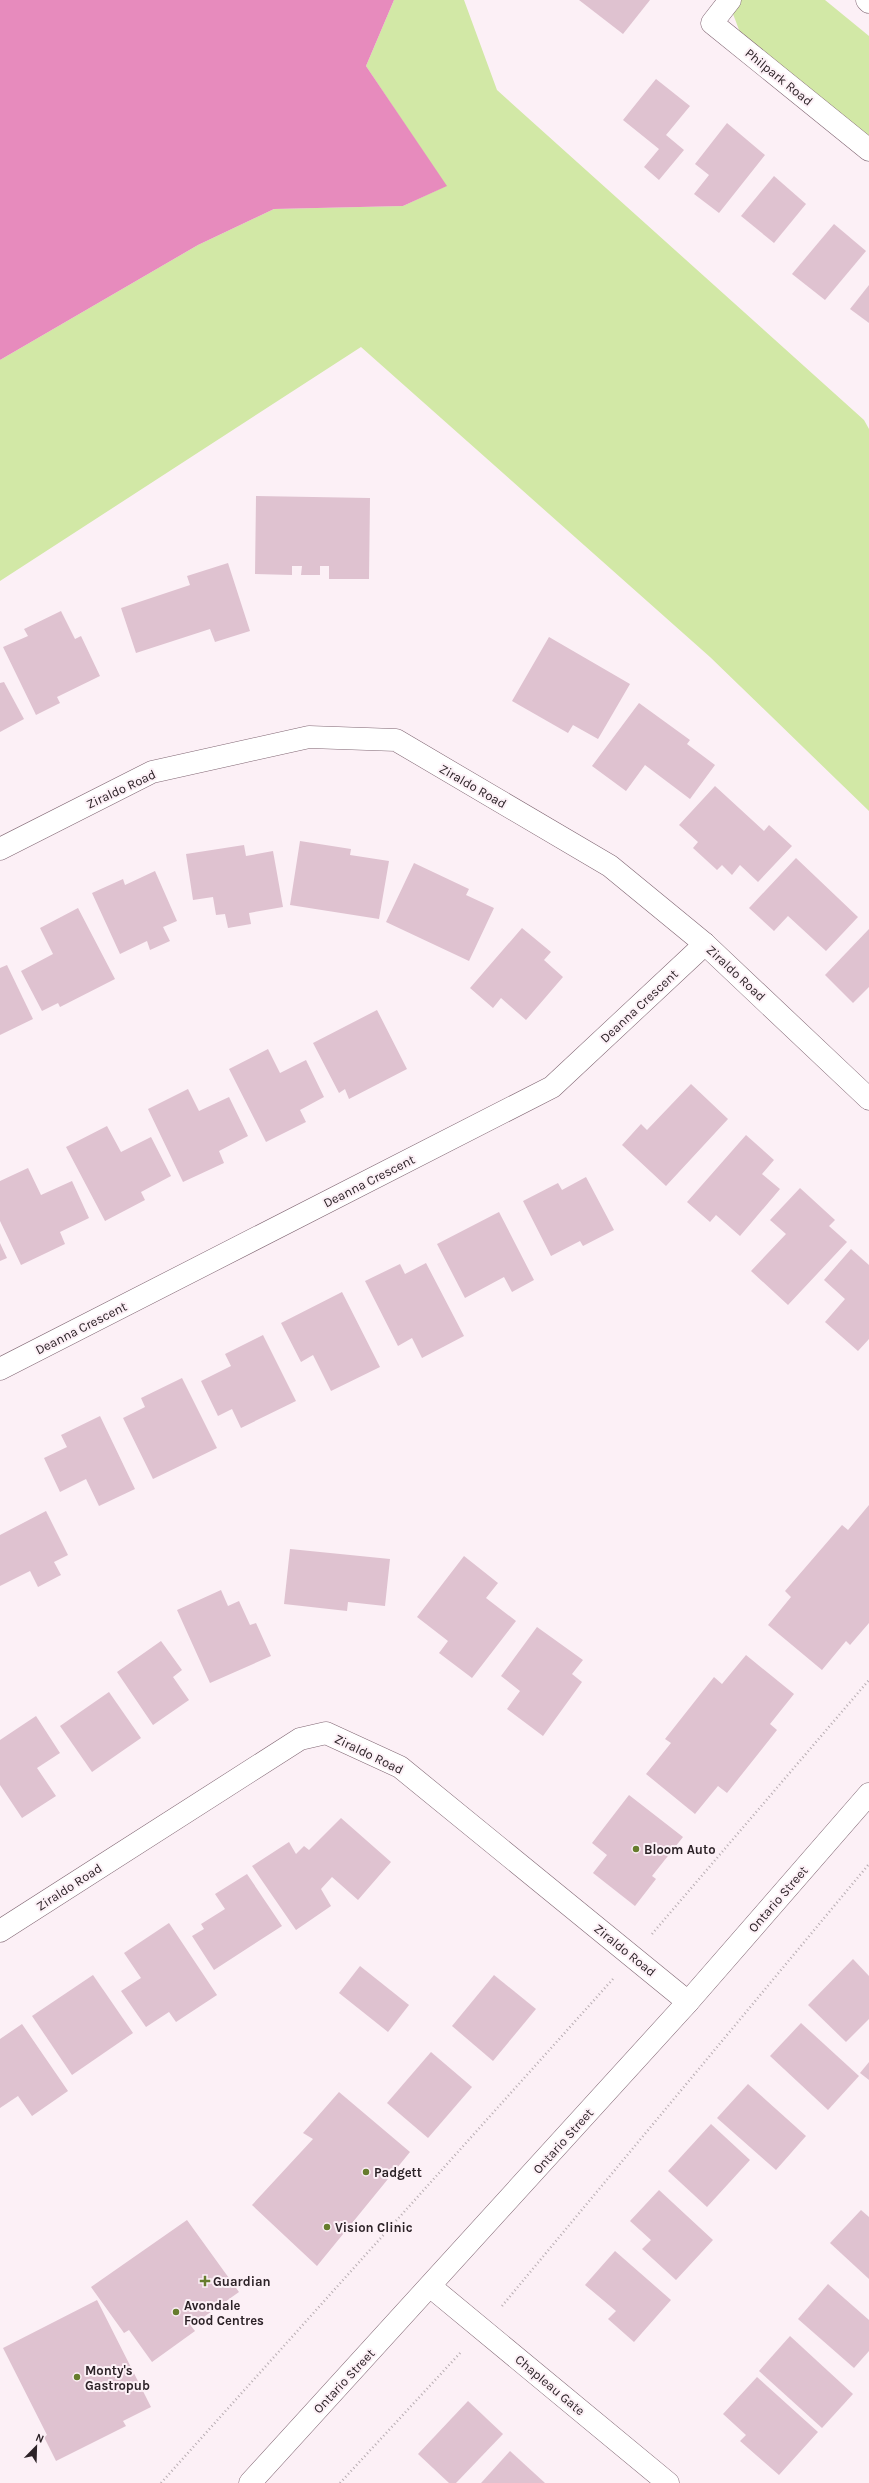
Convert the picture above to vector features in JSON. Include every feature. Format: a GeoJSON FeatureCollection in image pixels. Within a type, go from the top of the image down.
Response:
{"type":"FeatureCollection","features":[{"type":"Feature","properties":{"kind":"street","name":"Philpark Road"},"geometry":{"type":"LineString","coordinates":[[730,0],[712,23],[869,150]]}},
{"type":"Feature","properties":{"kind":"street","name":"Ziraldo Road"},"geometry":{"type":"LineString","coordinates":[[0,848],[152,772],[309,737],[396,740],[610,866],[705,944],[869,1099]]}},
{"type":"Feature","properties":{"kind":"street","name":"Deanna Crescent"},"geometry":{"type":"LineString","coordinates":[[0,1369],[552,1087],[705,944]]}},
{"type":"Feature","properties":{"kind":"street","name":"Ziraldo Road"},"geometry":{"type":"LineString","coordinates":[[0,1931],[300,1739],[326,1734],[400,1767],[688,2002]]}},
{"type":"Feature","properties":{"kind":"street","name":"Ontario Street"},"geometry":{"type":"LineString","coordinates":[[250,2483],[431,2287],[688,2002],[869,1794]]}},
{"type":"Feature","properties":{"kind":"street","name":"Chapleau Gate"},"geometry":{"type":"LineString","coordinates":[[431,2287],[668,2483]]}},
{"type":"Feature","properties":{"kind":"path"},"geometry":{"type":"LineString","coordinates":[[161,2483],[633,1957],[869,1680]]}},
{"type":"Feature","properties":{"kind":"path"},"geometry":{"type":"LineString","coordinates":[[340,2483],[482,2329],[869,1864]]}},
{"type":"Feature","properties":{"kind":"green space"},"geometry":{"type":"Polygon","coordinates":[[[394,0],[464,0],[497,90],[864,420],[869,429],[869,811],[710,657],[361,347],[0,581],[0,360],[198,245],[274,209],[403,206],[446,186],[366,66],[394,0]]]}},
{"type":"Feature","properties":{"kind":"green space"},"geometry":{"type":"Polygon","coordinates":[[[738,0],[825,0],[869,36],[869,141],[741,35],[733,14],[738,0]]]}},
{"type":"Feature","properties":{"kind":"shaded area"},"geometry":{"type":"Polygon","coordinates":[[[0,0],[394,0],[366,66],[447,186],[403,206],[274,209],[198,245],[0,360],[0,0]]]}},
{"type":"Feature","properties":{"kind":"building"},"geometry":{"type":"Polygon","coordinates":[[[579,0],[650,0],[623,34],[579,0]]]}},
{"type":"Feature","properties":{"kind":"building"},"geometry":{"type":"Polygon","coordinates":[[[656,79],[690,106],[666,135],[684,150],[659,180],[644,167],[659,149],[623,120],[656,79]]]}},
{"type":"Feature","properties":{"kind":"building"},"geometry":{"type":"Polygon","coordinates":[[[727,123],[765,155],[719,213],[694,194],[709,175],[695,164],[727,123]]]}},
{"type":"Feature","properties":{"kind":"building"},"geometry":{"type":"Polygon","coordinates":[[[774,176],[806,204],[774,243],[741,216],[774,176]]]}},
{"type":"Feature","properties":{"kind":"building"},"geometry":{"type":"Polygon","coordinates":[[[834,224],[866,251],[825,300],[792,274],[834,224]]]}},
{"type":"Feature","properties":{"kind":"building"},"geometry":{"type":"Polygon","coordinates":[[[869,285],[869,323],[850,309],[869,285]]]}},
{"type":"Feature","properties":{"kind":"building"},"geometry":{"type":"Polygon","coordinates":[[[256,496],[370,498],[369,579],[329,579],[329,566],[320,566],[320,575],[301,575],[302,566],[292,566],[292,575],[255,574],[256,496]]]}},
{"type":"Feature","properties":{"kind":"building"},"geometry":{"type":"Polygon","coordinates":[[[228,563],[250,631],[215,642],[210,629],[136,653],[121,608],[190,585],[187,576],[228,563]]]}},
{"type":"Feature","properties":{"kind":"building"},"geometry":{"type":"Polygon","coordinates":[[[61,611],[75,639],[81,636],[100,676],[57,697],[60,703],[36,715],[3,647],[28,636],[24,629],[61,611]]]}},
{"type":"Feature","properties":{"kind":"building"},"geometry":{"type":"Polygon","coordinates":[[[549,637],[630,684],[598,739],[573,725],[568,733],[512,701],[549,637]]]}},
{"type":"Feature","properties":{"kind":"building"},"geometry":{"type":"Polygon","coordinates":[[[4,682],[24,719],[0,732],[0,683],[4,682]]]}},
{"type":"Feature","properties":{"kind":"building"},"geometry":{"type":"Polygon","coordinates":[[[639,703],[690,740],[687,744],[715,765],[690,799],[645,765],[626,791],[592,766],[639,703]]]}},
{"type":"Feature","properties":{"kind":"building"},"geometry":{"type":"Polygon","coordinates":[[[715,786],[764,831],[769,825],[792,846],[758,882],[740,865],[732,875],[722,865],[717,870],[693,848],[698,842],[679,825],[715,786]]]}},
{"type":"Feature","properties":{"kind":"building"},"geometry":{"type":"Polygon","coordinates":[[[300,841],[351,849],[350,855],[389,861],[379,919],[290,905],[300,841]]]}},
{"type":"Feature","properties":{"kind":"building"},"geometry":{"type":"Polygon","coordinates":[[[244,845],[246,856],[273,851],[283,907],[249,913],[251,924],[228,928],[225,914],[216,915],[213,897],[193,900],[186,854],[244,845]]]}},
{"type":"Feature","properties":{"kind":"building"},"geometry":{"type":"Polygon","coordinates":[[[796,858],[858,917],[826,951],[788,916],[774,931],[749,908],[796,858]]]}},
{"type":"Feature","properties":{"kind":"building"},"geometry":{"type":"Polygon","coordinates":[[[414,863],[469,889],[466,895],[494,908],[469,961],[386,922],[414,863]]]}},
{"type":"Feature","properties":{"kind":"building"},"geometry":{"type":"Polygon","coordinates":[[[155,871],[177,921],[163,927],[170,941],[150,950],[147,941],[120,954],[92,893],[123,879],[125,885],[155,871]]]}},
{"type":"Feature","properties":{"kind":"building"},"geometry":{"type":"Polygon","coordinates":[[[78,908],[115,979],[60,1007],[58,1003],[42,1011],[21,971],[53,954],[40,928],[78,908]]]}},
{"type":"Feature","properties":{"kind":"building"},"geometry":{"type":"Polygon","coordinates":[[[522,928],[551,952],[544,960],[563,977],[526,1020],[501,998],[493,1008],[470,988],[522,928]]]}},
{"type":"Feature","properties":{"kind":"building"},"geometry":{"type":"Polygon","coordinates":[[[869,929],[869,987],[853,1003],[825,975],[869,929]]]}},
{"type":"Feature","properties":{"kind":"building"},"geometry":{"type":"Polygon","coordinates":[[[7,965],[33,1019],[0,1035],[0,968],[7,965]]]}},
{"type":"Feature","properties":{"kind":"building"},"geometry":{"type":"Polygon","coordinates":[[[377,1010],[407,1069],[349,1099],[345,1089],[339,1093],[313,1043],[377,1010]]]}},
{"type":"Feature","properties":{"kind":"building"},"geometry":{"type":"Polygon","coordinates":[[[268,1049],[280,1073],[306,1060],[324,1097],[300,1110],[306,1122],[266,1142],[229,1069],[268,1049]]]}},
{"type":"Feature","properties":{"kind":"building"},"geometry":{"type":"Polygon","coordinates":[[[691,1084],[728,1119],[666,1186],[622,1145],[641,1124],[647,1130],[691,1084]]]}},
{"type":"Feature","properties":{"kind":"building"},"geometry":{"type":"Polygon","coordinates":[[[188,1089],[199,1111],[229,1097],[248,1136],[219,1151],[224,1163],[183,1182],[148,1109],[188,1089]]]}},
{"type":"Feature","properties":{"kind":"building"},"geometry":{"type":"Polygon","coordinates":[[[107,1126],[121,1152],[151,1137],[171,1176],[141,1192],[145,1200],[105,1221],[66,1147],[107,1126]]]}},
{"type":"Feature","properties":{"kind":"building"},"geometry":{"type":"Polygon","coordinates":[[[746,1135],[774,1160],[762,1174],[780,1189],[740,1236],[716,1215],[710,1222],[687,1202],[746,1135]]]}},
{"type":"Feature","properties":{"kind":"building"},"geometry":{"type":"Polygon","coordinates":[[[28,1168],[41,1195],[72,1181],[89,1218],[60,1232],[65,1244],[21,1265],[0,1221],[0,1181],[28,1168]]]}},
{"type":"Feature","properties":{"kind":"building"},"geometry":{"type":"Polygon","coordinates":[[[586,1177],[614,1230],[583,1246],[580,1241],[551,1256],[523,1201],[558,1183],[562,1190],[586,1177]]]}},
{"type":"Feature","properties":{"kind":"building"},"geometry":{"type":"Polygon","coordinates":[[[800,1188],[835,1220],[829,1226],[847,1242],[788,1305],[751,1271],[786,1234],[770,1220],[800,1188]]]}},
{"type":"Feature","properties":{"kind":"building"},"geometry":{"type":"Polygon","coordinates":[[[499,1212],[534,1280],[512,1292],[504,1277],[465,1298],[437,1244],[499,1212]]]}},
{"type":"Feature","properties":{"kind":"building"},"geometry":{"type":"Polygon","coordinates":[[[0,1243],[7,1258],[0,1261],[0,1243]]]}},
{"type":"Feature","properties":{"kind":"building"},"geometry":{"type":"Polygon","coordinates":[[[851,1249],[869,1265],[869,1339],[858,1351],[825,1322],[845,1299],[824,1280],[851,1249]]]}},
{"type":"Feature","properties":{"kind":"building"},"geometry":{"type":"Polygon","coordinates":[[[426,1263],[464,1336],[422,1358],[412,1338],[398,1346],[365,1281],[400,1264],[405,1274],[426,1263]]]}},
{"type":"Feature","properties":{"kind":"building"},"geometry":{"type":"Polygon","coordinates":[[[342,1292],[380,1367],[331,1391],[313,1355],[301,1362],[281,1323],[342,1292]]]}},
{"type":"Feature","properties":{"kind":"building"},"geometry":{"type":"Polygon","coordinates":[[[263,1335],[296,1401],[241,1428],[232,1409],[218,1416],[201,1381],[231,1366],[225,1354],[263,1335]]]}},
{"type":"Feature","properties":{"kind":"building"},"geometry":{"type":"Polygon","coordinates":[[[182,1378],[217,1448],[153,1479],[123,1418],[145,1407],[141,1398],[182,1378]]]}},
{"type":"Feature","properties":{"kind":"building"},"geometry":{"type":"Polygon","coordinates":[[[100,1416],[135,1489],[99,1506],[86,1479],[60,1492],[44,1458],[67,1447],[61,1435],[100,1416]]]}},
{"type":"Feature","properties":{"kind":"building"},"geometry":{"type":"Polygon","coordinates":[[[869,1505],[869,1623],[850,1645],[846,1641],[822,1670],[768,1625],[791,1597],[785,1591],[842,1525],[848,1530],[869,1505]]]}},
{"type":"Feature","properties":{"kind":"building"},"geometry":{"type":"Polygon","coordinates":[[[46,1511],[68,1555],[54,1562],[61,1575],[38,1587],[30,1571],[0,1586],[0,1535],[46,1511]]]}},
{"type":"Feature","properties":{"kind":"building"},"geometry":{"type":"Polygon","coordinates":[[[290,1549],[390,1559],[385,1606],[348,1602],[347,1611],[284,1604],[290,1549]]]}},
{"type":"Feature","properties":{"kind":"building"},"geometry":{"type":"Polygon","coordinates":[[[464,1556],[498,1583],[486,1598],[516,1621],[472,1678],[439,1653],[448,1641],[417,1617],[464,1556]]]}},
{"type":"Feature","properties":{"kind":"building"},"geometry":{"type":"Polygon","coordinates":[[[221,1590],[228,1606],[239,1601],[250,1625],[256,1623],[271,1656],[210,1683],[177,1610],[221,1590]]]}},
{"type":"Feature","properties":{"kind":"building"},"geometry":{"type":"Polygon","coordinates":[[[537,1627],[583,1660],[572,1674],[582,1682],[543,1736],[507,1709],[520,1691],[501,1676],[537,1627]]]}},
{"type":"Feature","properties":{"kind":"building"},"geometry":{"type":"Polygon","coordinates":[[[161,1641],[182,1670],[173,1677],[189,1700],[153,1725],[117,1672],[161,1641]]]}},
{"type":"Feature","properties":{"kind":"building"},"geometry":{"type":"Polygon","coordinates":[[[746,1655],[794,1694],[770,1724],[777,1730],[727,1793],[718,1786],[695,1814],[646,1774],[671,1743],[665,1739],[714,1677],[722,1684],[746,1655]]]}},
{"type":"Feature","properties":{"kind":"building"},"geometry":{"type":"Polygon","coordinates":[[[109,1692],[141,1738],[92,1772],[60,1726],[109,1692]]]}},
{"type":"Feature","properties":{"kind":"building"},"geometry":{"type":"Polygon","coordinates":[[[36,1716],[60,1753],[37,1768],[56,1796],[22,1818],[0,1785],[0,1740],[36,1716]]]}},
{"type":"Feature","properties":{"kind":"building","name":"Bloom Auto"},"geometry":{"type":"Polygon","coordinates":[[[629,1795],[683,1837],[652,1876],[656,1879],[635,1906],[593,1873],[607,1855],[592,1843],[629,1795]]]}},
{"type":"Feature","properties":{"kind":"building"},"geometry":{"type":"Polygon","coordinates":[[[341,1818],[391,1862],[358,1900],[332,1877],[321,1889],[331,1906],[296,1930],[252,1866],[289,1842],[296,1854],[304,1846],[309,1850],[341,1818]]]}},
{"type":"Feature","properties":{"kind":"building"},"geometry":{"type":"Polygon","coordinates":[[[247,1874],[282,1926],[214,1970],[192,1936],[204,1929],[201,1924],[225,1909],[215,1894],[247,1874]]]}},
{"type":"Feature","properties":{"kind":"building"},"geometry":{"type":"Polygon","coordinates":[[[169,1923],[217,1995],[176,2022],[169,2012],[146,2027],[121,1991],[141,1978],[124,1953],[169,1923]]]}},
{"type":"Feature","properties":{"kind":"building"},"geometry":{"type":"Polygon","coordinates":[[[853,1959],[869,1976],[869,2019],[846,2042],[808,2005],[853,1959]]]}},
{"type":"Feature","properties":{"kind":"building"},"geometry":{"type":"Polygon","coordinates":[[[360,1966],[409,2005],[388,2032],[339,1993],[360,1966]]]}},
{"type":"Feature","properties":{"kind":"building"},"geometry":{"type":"Polygon","coordinates":[[[93,1975],[133,2033],[72,2075],[32,2016],[93,1975]]]}},
{"type":"Feature","properties":{"kind":"building"},"geometry":{"type":"Polygon","coordinates":[[[494,1975],[536,2009],[493,2061],[452,2026],[494,1975]]]}},
{"type":"Feature","properties":{"kind":"building"},"geometry":{"type":"Polygon","coordinates":[[[801,2023],[859,2076],[828,2110],[770,2056],[801,2023]]]}},
{"type":"Feature","properties":{"kind":"building"},"geometry":{"type":"Polygon","coordinates":[[[22,2024],[68,2091],[32,2116],[18,2096],[0,2108],[0,2039],[22,2024]]]}},
{"type":"Feature","properties":{"kind":"building"},"geometry":{"type":"Polygon","coordinates":[[[431,2052],[472,2087],[428,2138],[387,2103],[431,2052]]]}},
{"type":"Feature","properties":{"kind":"building"},"geometry":{"type":"Polygon","coordinates":[[[869,2062],[869,2080],[860,2073],[869,2062]]]}},
{"type":"Feature","properties":{"kind":"building"},"geometry":{"type":"Polygon","coordinates":[[[748,2084],[806,2136],[776,2170],[717,2118],[748,2084]]]}},
{"type":"Feature","properties":{"kind":"building"},"geometry":{"type":"Polygon","coordinates":[[[339,2092],[410,2152],[317,2266],[252,2205],[313,2139],[303,2133],[339,2092]]]}},
{"type":"Feature","properties":{"kind":"building"},"geometry":{"type":"Polygon","coordinates":[[[711,2124],[750,2160],[707,2207],[668,2171],[711,2124]]]}},
{"type":"Feature","properties":{"kind":"building"},"geometry":{"type":"Polygon","coordinates":[[[659,2190],[713,2240],[676,2280],[642,2249],[651,2240],[630,2221],[659,2190]]]}},
{"type":"Feature","properties":{"kind":"building"},"geometry":{"type":"Polygon","coordinates":[[[861,2210],[869,2217],[869,2279],[830,2243],[861,2210]]]}},
{"type":"Feature","properties":{"kind":"building"},"geometry":{"type":"Polygon","coordinates":[[[187,2220],[239,2292],[191,2326],[195,2331],[152,2362],[129,2330],[124,2333],[91,2287],[187,2220]]]}},
{"type":"Feature","properties":{"kind":"building"},"geometry":{"type":"Polygon","coordinates":[[[615,2251],[671,2300],[634,2342],[608,2319],[616,2311],[585,2285],[615,2251]]]}},
{"type":"Feature","properties":{"kind":"building"},"geometry":{"type":"Polygon","coordinates":[[[828,2284],[869,2320],[869,2351],[854,2368],[798,2319],[828,2284]]]}},
{"type":"Feature","properties":{"kind":"building","name":"Monty's Gastropub"},"geometry":{"type":"Polygon","coordinates":[[[97,2300],[151,2407],[123,2421],[126,2426],[56,2461],[44,2437],[47,2435],[3,2348],[97,2300]]]}},
{"type":"Feature","properties":{"kind":"building"},"geometry":{"type":"Polygon","coordinates":[[[790,2336],[853,2394],[822,2428],[759,2371],[790,2336]]]}},
{"type":"Feature","properties":{"kind":"building"},"geometry":{"type":"Polygon","coordinates":[[[757,2377],[818,2432],[779,2475],[740,2441],[746,2435],[723,2414],[757,2377]]]}},
{"type":"Feature","properties":{"kind":"building"},"geometry":{"type":"Polygon","coordinates":[[[468,2401],[503,2434],[456,2483],[449,2483],[418,2454],[468,2401]]]}},
{"type":"Feature","properties":{"kind":"building"},"geometry":{"type":"Polygon","coordinates":[[[510,2451],[545,2483],[481,2483],[510,2451]]]}},
{"type":"Feature","properties":{"kind":"place","name":"Bloom Auto"},"geometry":{"type":"Point","coordinates":[636,1849]}},
{"type":"Feature","properties":{"kind":"place","name":"Padgett"},"geometry":{"type":"Point","coordinates":[366,2172]}},
{"type":"Feature","properties":{"kind":"place","name":"Vision Clinic"},"geometry":{"type":"Point","coordinates":[327,2227]}},
{"type":"Feature","properties":{"kind":"place","name":"Guardian"},"geometry":{"type":"Point","coordinates":[205,2281]}},
{"type":"Feature","properties":{"kind":"place","name":"Avondale Food Centres"},"geometry":{"type":"Point","coordinates":[176,2312]}},
{"type":"Feature","properties":{"kind":"place","name":"Monty's Gastropub"},"geometry":{"type":"Point","coordinates":[77,2377]}}]}
